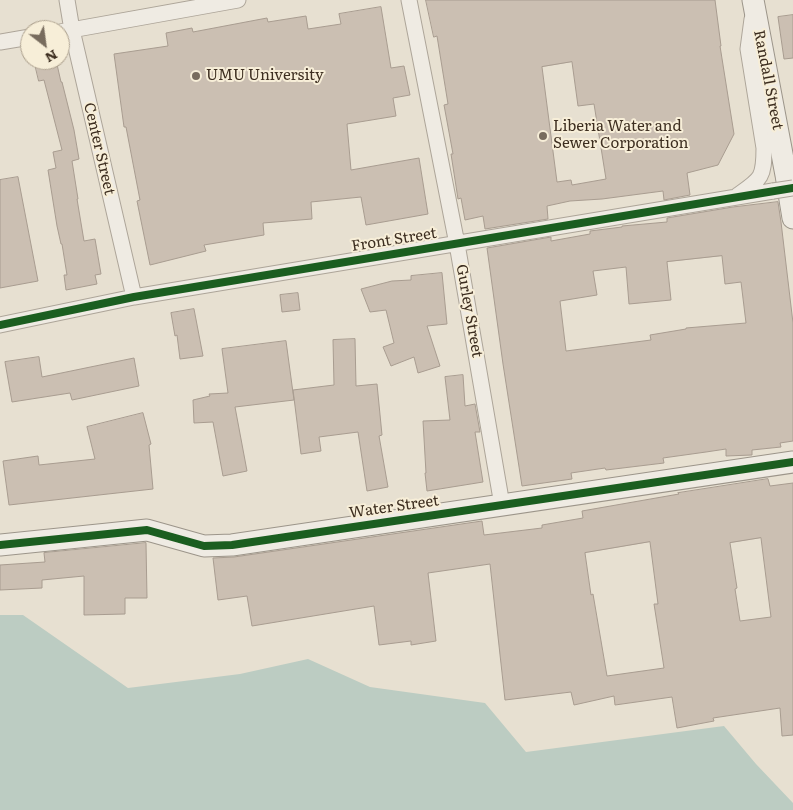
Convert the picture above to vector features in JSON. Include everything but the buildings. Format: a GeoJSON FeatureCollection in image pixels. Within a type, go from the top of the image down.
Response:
{"type":"FeatureCollection","features":[{"type":"Feature","properties":{"kind":"street","name":"Center Street"},"geometry":{"type":"LineString","coordinates":[[66,20],[67,0]]}},
{"type":"Feature","properties":{"kind":"street"},"geometry":{"type":"LineString","coordinates":[[70,30],[238,0]]}},
{"type":"Feature","properties":{"kind":"street","name":"Gurley Street"},"geometry":{"type":"LineString","coordinates":[[409,0],[457,244],[502,505]]}},
{"type":"Feature","properties":{"kind":"street"},"geometry":{"type":"LineString","coordinates":[[734,197],[756,182],[762,174],[764,162],[764,148],[748,49],[754,2]]}},
{"type":"Feature","properties":{"kind":"street","name":"Randall Street"},"geometry":{"type":"LineString","coordinates":[[754,2],[793,218]]}},
{"type":"Feature","properties":{"kind":"street"},"geometry":{"type":"LineString","coordinates":[[0,42],[20,39]]}},
{"type":"Feature","properties":{"kind":"street","name":"Center Street"},"geometry":{"type":"LineString","coordinates":[[70,47],[134,297]]}},
{"type":"Feature","properties":{"kind":"street","name":"Front Street"},"geometry":{"type":"LineString","coordinates":[[0,325],[134,297],[793,188]]}},
{"type":"Feature","properties":{"kind":"street","name":"Water Street"},"geometry":{"type":"LineString","coordinates":[[0,545],[147,530],[204,546],[232,545],[793,462]]}},
{"type":"Feature","properties":{"kind":"shaded area"},"geometry":{"type":"Polygon","coordinates":[[[0,615],[23,615],[128,688],[240,674],[308,659],[370,687],[485,703],[526,752],[724,726],[756,764],[793,803],[793,810],[0,810],[0,615]]]}},
{"type":"Feature","properties":{"kind":"cycle path"},"geometry":{"type":"LineString","coordinates":[[0,325],[134,297],[793,188]]}},
{"type":"Feature","properties":{"kind":"cycle path"},"geometry":{"type":"LineString","coordinates":[[0,545],[147,530],[204,546],[232,545],[793,462]]}},
{"type":"Feature","properties":{"kind":"place","name":"UMU University"},"geometry":{"type":"Point","coordinates":[196,76]}},
{"type":"Feature","properties":{"kind":"place","name":"Liberia Water and Sewer Corporation"},"geometry":{"type":"Point","coordinates":[543,136]}}]}
